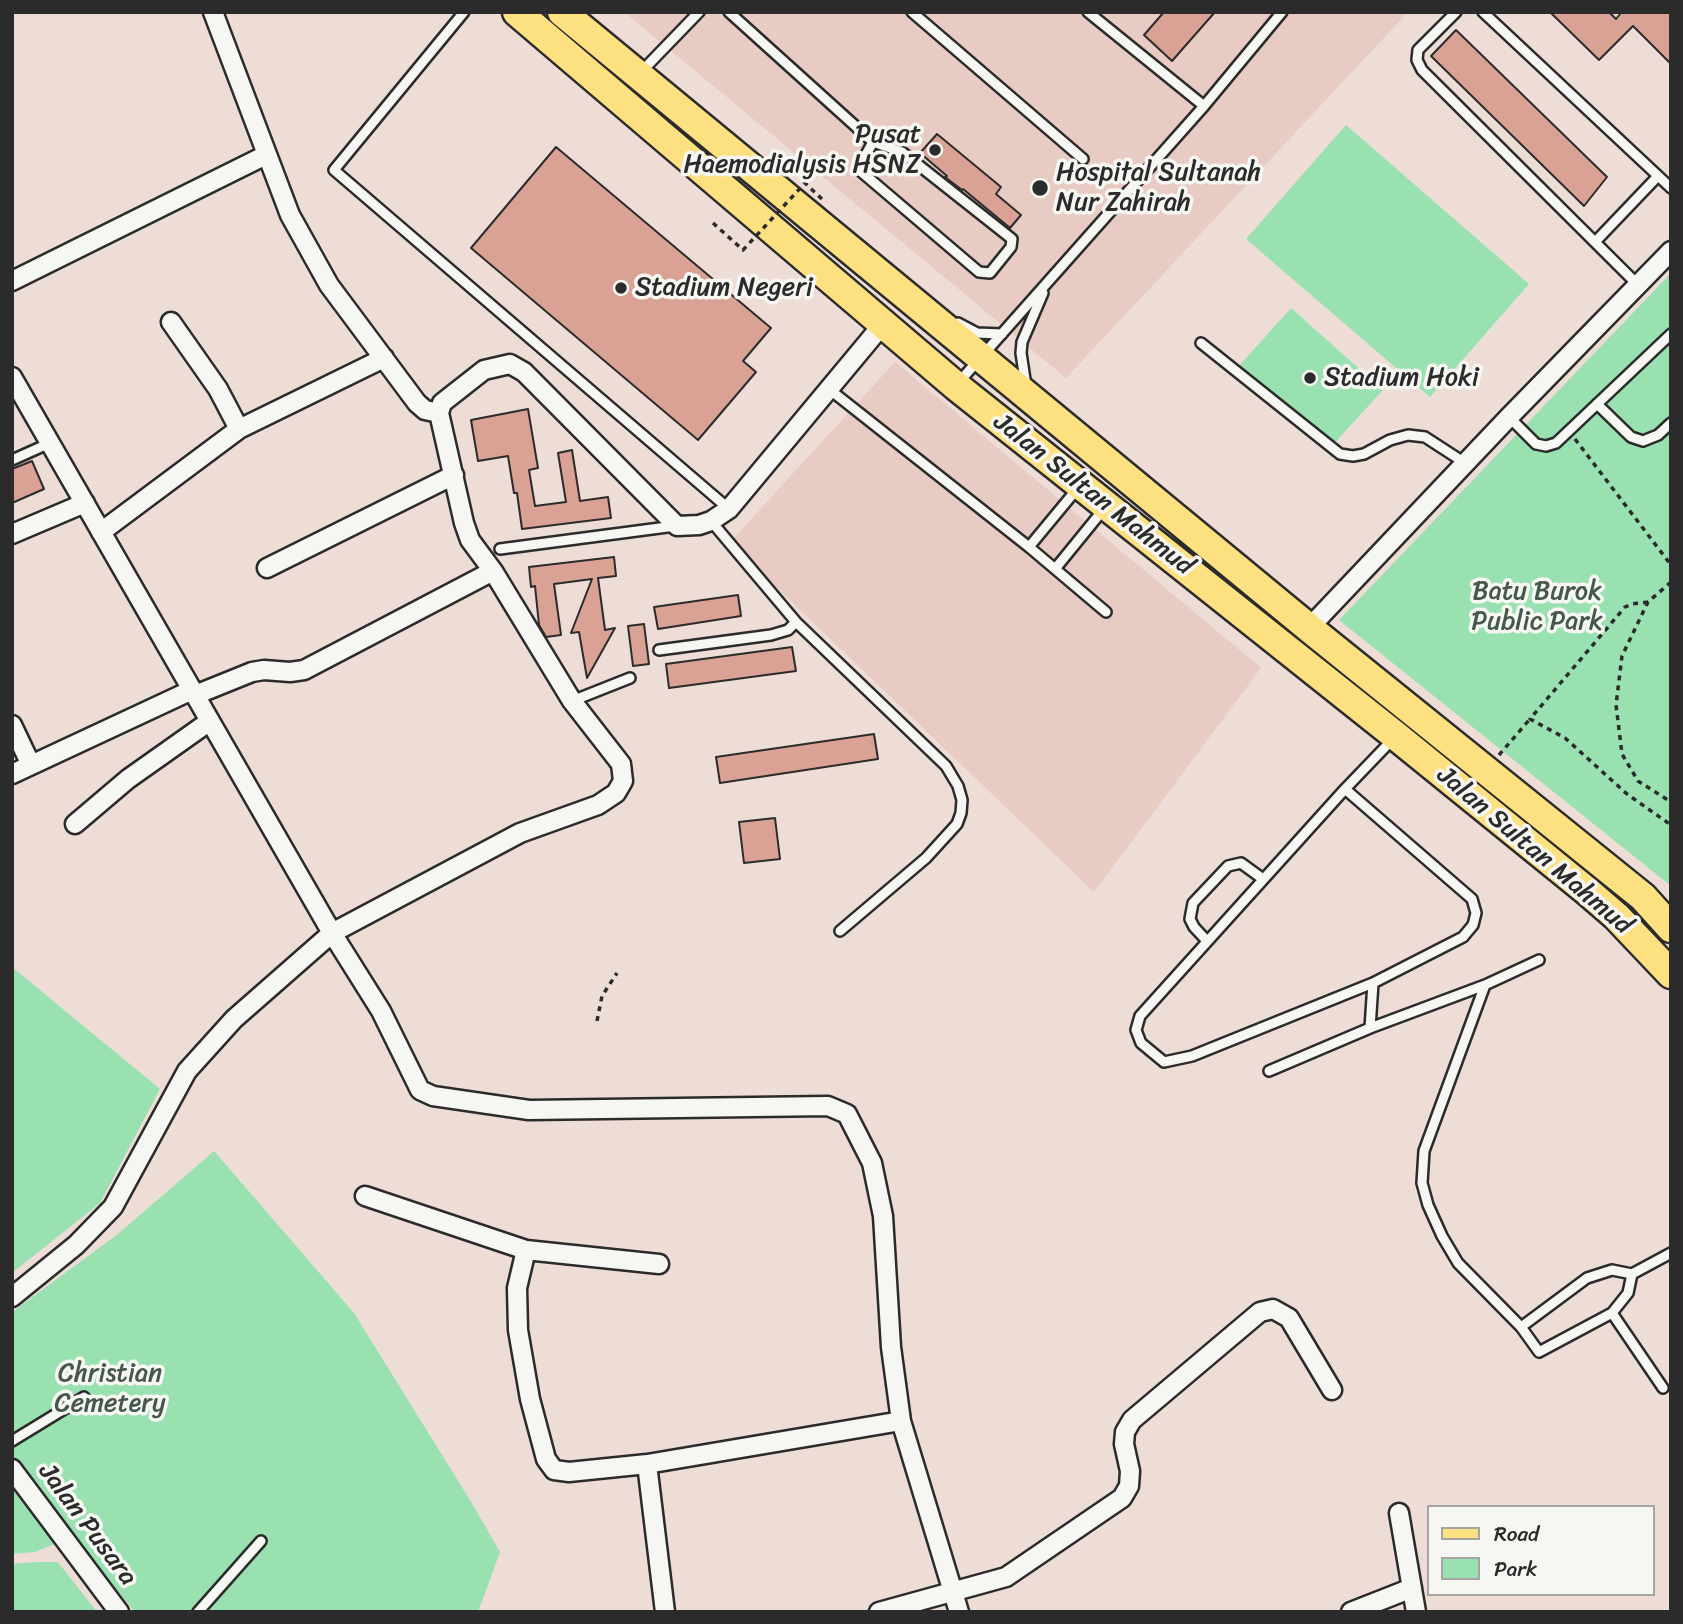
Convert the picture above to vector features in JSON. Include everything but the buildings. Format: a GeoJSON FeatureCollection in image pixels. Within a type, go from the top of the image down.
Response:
{"type":"FeatureCollection","features":[{"type":"Feature","properties":{"kind":"main road","name":"Jalan Sultan Mahmud"},"geometry":{"type":"LineString","coordinates":[[517,12],[956,386],[1396,736],[1616,916],[1671,974]]}},
{"type":"Feature","properties":{"kind":"main road","name":"Jalan Sultan Mahmud"},"geometry":{"type":"LineString","coordinates":[[562,12],[1309,628],[1643,897],[1671,928]]}},
{"type":"Feature","properties":{"kind":"street"},"geometry":{"type":"LineString","coordinates":[[214,12],[290,215],[329,285],[417,403],[425,410],[439,413]]}},
{"type":"Feature","properties":{"kind":"street"},"geometry":{"type":"LineString","coordinates":[[12,281],[266,155]]}},
{"type":"Feature","properties":{"kind":"street"},"geometry":{"type":"LineString","coordinates":[[1309,628],[1671,251]]}},
{"type":"Feature","properties":{"kind":"street"},"geometry":{"type":"LineString","coordinates":[[171,322],[218,389],[239,429]]}},
{"type":"Feature","properties":{"kind":"street"},"geometry":{"type":"LineString","coordinates":[[12,1297],[76,1245],[113,1207],[187,1071],[234,1019],[332,933],[520,833],[597,805],[615,793],[623,781],[621,764],[572,701],[493,571],[470,540],[439,413],[442,403],[484,370],[510,364],[524,372],[677,526],[699,525],[711,521],[729,509],[883,324]]}},
{"type":"Feature","properties":{"kind":"street"},"geometry":{"type":"LineString","coordinates":[[101,531],[239,429],[384,358]]}},
{"type":"Feature","properties":{"kind":"street"},"geometry":{"type":"LineString","coordinates":[[12,377],[332,933],[382,1011],[421,1090],[433,1097],[529,1110],[828,1106],[847,1114],[872,1163],[883,1216],[891,1347],[901,1421],[959,1612]]}},
{"type":"Feature","properties":{"kind":"street"},"geometry":{"type":"LineString","coordinates":[[267,568],[454,475]]}},
{"type":"Feature","properties":{"kind":"street"},"geometry":{"type":"LineString","coordinates":[[12,534],[85,503]]}},
{"type":"Feature","properties":{"kind":"street"},"geometry":{"type":"LineString","coordinates":[[12,774],[193,692],[252,672],[304,670],[493,571]]}},
{"type":"Feature","properties":{"kind":"street"},"geometry":{"type":"LineString","coordinates":[[75,824],[128,779],[210,721]]}},
{"type":"Feature","properties":{"kind":"street"},"geometry":{"type":"LineString","coordinates":[[12,725],[31,765]]}},
{"type":"Feature","properties":{"kind":"street"},"geometry":{"type":"LineString","coordinates":[[365,1196],[526,1250],[659,1264]]}},
{"type":"Feature","properties":{"kind":"street"},"geometry":{"type":"LineString","coordinates":[[526,1250],[517,1289],[518,1330],[530,1399],[545,1459],[554,1470],[569,1472],[647,1464],[901,1421]]}},
{"type":"Feature","properties":{"kind":"street"},"geometry":{"type":"LineString","coordinates":[[879,1612],[1006,1577],[1122,1498],[1129,1486],[1130,1471],[1124,1444],[1125,1432],[1132,1420],[1261,1312],[1273,1309],[1289,1318],[1332,1390]]}},
{"type":"Feature","properties":{"kind":"street"},"geometry":{"type":"LineString","coordinates":[[647,1464],[665,1612]]}},
{"type":"Feature","properties":{"kind":"street","name":"Jalan Pusara"},"geometry":{"type":"LineString","coordinates":[[12,1469],[119,1612]]}},
{"type":"Feature","properties":{"kind":"street"},"geometry":{"type":"LineString","coordinates":[[1399,1513],[1416,1612]]}},
{"type":"Feature","properties":{"kind":"street"},"geometry":{"type":"LineString","coordinates":[[1351,1612],[1412,1588]]}},
{"type":"Feature","properties":{"kind":"lane"},"geometry":{"type":"LineString","coordinates":[[464,12],[334,170],[729,509]]}},
{"type":"Feature","properties":{"kind":"lane"},"geometry":{"type":"LineString","coordinates":[[638,75],[699,12]]}},
{"type":"Feature","properties":{"kind":"lane"},"geometry":{"type":"LineString","coordinates":[[729,12],[873,142],[902,152],[1012,240],[1011,247],[990,273],[979,272],[858,169],[873,142]]}},
{"type":"Feature","properties":{"kind":"lane"},"geometry":{"type":"LineString","coordinates":[[912,12],[1083,159]]}},
{"type":"Feature","properties":{"kind":"lane"},"geometry":{"type":"LineString","coordinates":[[1088,12],[1204,106]]}},
{"type":"Feature","properties":{"kind":"lane"},"geometry":{"type":"LineString","coordinates":[[956,386],[1204,106],[1283,12]]}},
{"type":"Feature","properties":{"kind":"lane"},"geometry":{"type":"LineString","coordinates":[[1456,12],[1418,50],[1417,60],[1422,70],[1637,285]]}},
{"type":"Feature","properties":{"kind":"lane"},"geometry":{"type":"LineString","coordinates":[[1483,12],[1671,188]]}},
{"type":"Feature","properties":{"kind":"lane"},"geometry":{"type":"LineString","coordinates":[[1596,242],[1658,176]]}},
{"type":"Feature","properties":{"kind":"lane"},"geometry":{"type":"LineString","coordinates":[[1028,397],[1021,353],[1022,342],[1047,285]]}},
{"type":"Feature","properties":{"kind":"lane"},"geometry":{"type":"LineString","coordinates":[[912,301],[977,333],[1002,334]]}},
{"type":"Feature","properties":{"kind":"lane"},"geometry":{"type":"LineString","coordinates":[[1509,417],[1536,444],[1546,446],[1556,443],[1671,334]]}},
{"type":"Feature","properties":{"kind":"lane"},"geometry":{"type":"LineString","coordinates":[[1201,343],[1340,454],[1353,456],[1364,453],[1390,440],[1408,435],[1424,437],[1465,463]]}},
{"type":"Feature","properties":{"kind":"lane"},"geometry":{"type":"LineString","coordinates":[[829,389],[1029,547],[1105,612]]}},
{"type":"Feature","properties":{"kind":"lane"},"geometry":{"type":"LineString","coordinates":[[1597,404],[1631,437],[1643,441],[1658,435],[1671,423]]}},
{"type":"Feature","properties":{"kind":"lane"},"geometry":{"type":"LineString","coordinates":[[12,460],[50,443]]}},
{"type":"Feature","properties":{"kind":"lane"},"geometry":{"type":"LineString","coordinates":[[1029,547],[1080,485]]}},
{"type":"Feature","properties":{"kind":"lane"},"geometry":{"type":"LineString","coordinates":[[1055,569],[1106,505]]}},
{"type":"Feature","properties":{"kind":"lane"},"geometry":{"type":"LineString","coordinates":[[711,521],[796,622],[946,766],[958,786],[962,800],[957,824],[926,858],[840,931]]}},
{"type":"Feature","properties":{"kind":"lane"},"geometry":{"type":"LineString","coordinates":[[500,549],[677,526]]}},
{"type":"Feature","properties":{"kind":"lane"},"geometry":{"type":"LineString","coordinates":[[659,650],[771,635],[788,630],[796,622]]}},
{"type":"Feature","properties":{"kind":"lane"},"geometry":{"type":"LineString","coordinates":[[572,701],[630,678]]}},
{"type":"Feature","properties":{"kind":"lane"},"geometry":{"type":"LineString","coordinates":[[1345,789],[1472,899],[1476,913],[1473,925],[1463,937],[1373,983],[1192,1056],[1164,1062],[1141,1043],[1136,1030],[1140,1016],[1345,789],[1396,736]]}},
{"type":"Feature","properties":{"kind":"lane"},"geometry":{"type":"LineString","coordinates":[[1207,941],[1190,919],[1193,903],[1228,866],[1241,863],[1263,879]]}},
{"type":"Feature","properties":{"kind":"lane"},"geometry":{"type":"LineString","coordinates":[[1269,1071],[1370,1028],[1485,985],[1539,960]]}},
{"type":"Feature","properties":{"kind":"lane"},"geometry":{"type":"LineString","coordinates":[[1370,1028],[1373,983]]}},
{"type":"Feature","properties":{"kind":"lane"},"geometry":{"type":"LineString","coordinates":[[1485,985],[1424,1151],[1422,1183],[1428,1205],[1442,1236],[1458,1263],[1521,1327],[1539,1352],[1612,1313],[1628,1293],[1632,1274]]}},
{"type":"Feature","properties":{"kind":"lane"},"geometry":{"type":"LineString","coordinates":[[1521,1327],[1587,1278],[1612,1270],[1632,1274],[1671,1253]]}},
{"type":"Feature","properties":{"kind":"lane"},"geometry":{"type":"LineString","coordinates":[[1612,1313],[1663,1388]]}},
{"type":"Feature","properties":{"kind":"lane"},"geometry":{"type":"LineString","coordinates":[[12,1441],[84,1397]]}},
{"type":"Feature","properties":{"kind":"lane"},"geometry":{"type":"LineString","coordinates":[[198,1612],[261,1541]]}},
{"type":"Feature","properties":{"kind":"path"},"geometry":{"type":"LineString","coordinates":[[713,223],[743,250],[805,183],[824,201]]}},
{"type":"Feature","properties":{"kind":"path"},"geometry":{"type":"LineString","coordinates":[[1570,431],[1671,565]]}},
{"type":"Feature","properties":{"kind":"path"},"geometry":{"type":"LineString","coordinates":[[1671,582],[1648,602],[1622,656],[1616,705],[1622,754],[1638,781],[1671,802]]}},
{"type":"Feature","properties":{"kind":"path"},"geometry":{"type":"LineString","coordinates":[[1486,771],[1625,607],[1648,602]]}},
{"type":"Feature","properties":{"kind":"path"},"geometry":{"type":"LineString","coordinates":[[1530,719],[1565,738],[1627,794],[1671,825]]}},
{"type":"Feature","properties":{"kind":"path"},"geometry":{"type":"LineString","coordinates":[[597,1021],[602,996],[617,973]]}},
{"type":"Feature","properties":{"kind":"shaded area","name":"Hospital Sultanah Nur Zahirah"},"geometry":{"type":"Polygon","coordinates":[[[624,12],[1408,12],[1066,378],[624,12]]]}},
{"type":"Feature","properties":{"kind":"shaded area"},"geometry":{"type":"Polygon","coordinates":[[[895,362],[1261,668],[1094,892],[776,587],[772,590],[732,540],[895,362]]]}},
{"type":"Feature","properties":{"kind":"green space"},"geometry":{"type":"Polygon","coordinates":[[[1346,125],[1529,284],[1430,397],[1246,239],[1346,125]]]}},
{"type":"Feature","properties":{"kind":"green space","name":"Batu Burok Public Park"},"geometry":{"type":"Polygon","coordinates":[[[1671,273],[1671,886],[1339,620],[1671,273]]]}},
{"type":"Feature","properties":{"kind":"green space","name":"Stadium Hoki"},"geometry":{"type":"Polygon","coordinates":[[[1291,308],[1383,390],[1329,449],[1238,367],[1291,308]]]}},
{"type":"Feature","properties":{"kind":"green space"},"geometry":{"type":"Polygon","coordinates":[[[12,967],[160,1089],[100,1203],[12,1273],[12,967]]]}},
{"type":"Feature","properties":{"kind":"green space","name":"Christian Cemetery"},"geometry":{"type":"Polygon","coordinates":[[[214,1151],[354,1313],[500,1552],[478,1612],[135,1612],[12,1455],[12,1312],[118,1234],[214,1151]]]}},
{"type":"Feature","properties":{"kind":"green space"},"geometry":{"type":"Polygon","coordinates":[[[12,1483],[57,1543],[35,1552],[12,1554],[12,1483]]]}},
{"type":"Feature","properties":{"kind":"green space"},"geometry":{"type":"Polygon","coordinates":[[[58,1562],[97,1612],[12,1612],[12,1564],[58,1562]]]}},
{"type":"Feature","properties":{"kind":"place","name":"Pusat Haemodialysis HSNZ"},"geometry":{"type":"Point","coordinates":[935,150]}},
{"type":"Feature","properties":{"kind":"place","name":"Hospital Sultanah Nur Zahirah"},"geometry":{"type":"Point","coordinates":[1040,188]}},
{"type":"Feature","properties":{"kind":"place","name":"Stadium Negeri"},"geometry":{"type":"Point","coordinates":[621,288]}},
{"type":"Feature","properties":{"kind":"place","name":"Stadium Hoki"},"geometry":{"type":"Point","coordinates":[1310,378]}}]}
